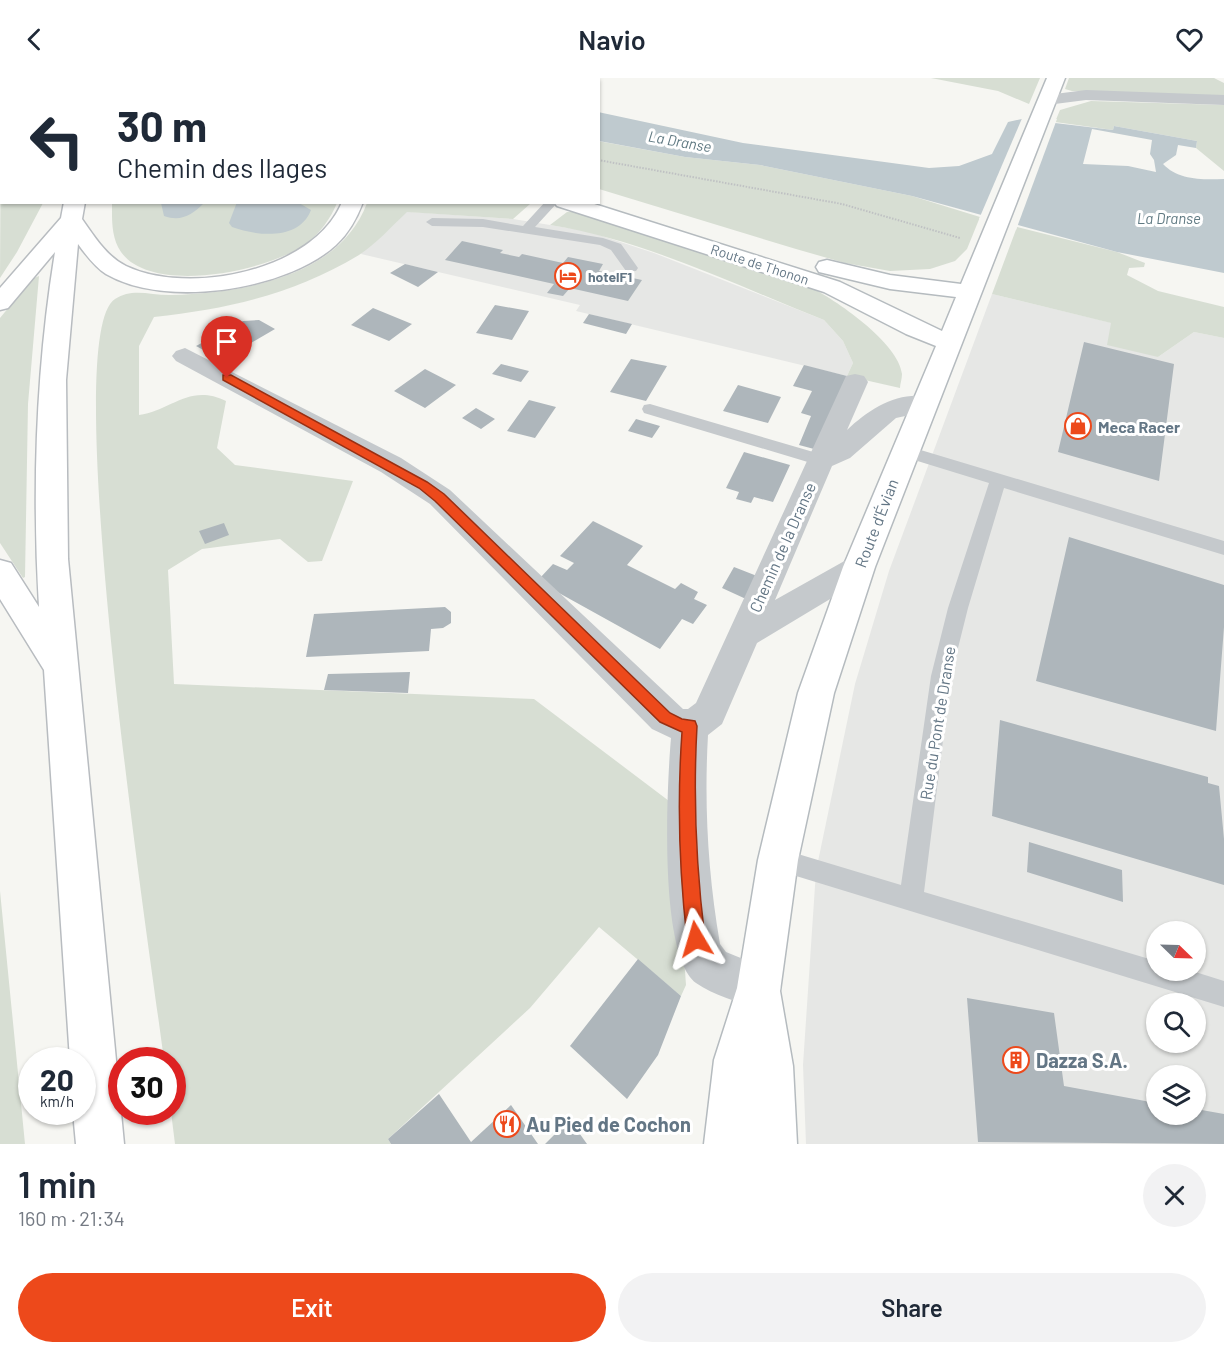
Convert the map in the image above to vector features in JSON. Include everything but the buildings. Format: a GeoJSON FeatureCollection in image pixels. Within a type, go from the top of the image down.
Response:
{"type":"FeatureCollection","features":[{"type":"Feature","properties":{"kind":"main road","name":"Route d'Évian"},"geometry":{"type":"LineString","coordinates":[[759,988],[778,860],[816,693],[859,567],[904,451],[969,292],[1051,102],[1056,78]]}},
{"type":"Feature","properties":{"kind":"main road","name":"Route de Thonon"},"geometry":{"type":"LineString","coordinates":[[600,197],[839,271],[890,282],[969,292]]}},
{"type":"Feature","properties":{"kind":"main road"},"geometry":{"type":"LineString","coordinates":[[73,210],[99,255],[117,271],[165,284],[196,284],[252,276],[312,253],[337,231],[352,204]]}},
{"type":"Feature","properties":{"kind":"main road","name":"Route de Thonon"},"geometry":{"type":"LineString","coordinates":[[571,204],[832,287],[864,301],[915,329],[948,342]]}},
{"type":"Feature","properties":{"kind":"main road"},"geometry":{"type":"LineString","coordinates":[[0,303],[73,210]]}},
{"type":"Feature","properties":{"kind":"main road"},"geometry":{"type":"LineString","coordinates":[[73,210],[56,326],[52,403],[52,559],[100,1144]]}},
{"type":"Feature","properties":{"kind":"main road"},"geometry":{"type":"LineString","coordinates":[[0,572],[59,666]]}},
{"type":"Feature","properties":{"kind":"main road"},"geometry":{"type":"LineString","coordinates":[[728,1144],[737,1060],[759,988]]}},
{"type":"Feature","properties":{"kind":"main road"},"geometry":{"type":"LineString","coordinates":[[759,988],[770,1066],[773,1144]]}},
{"type":"Feature","properties":{"kind":"street"},"geometry":{"type":"LineString","coordinates":[[1051,102],[1224,100]]}},
{"type":"Feature","properties":{"kind":"street"},"geometry":{"type":"LineString","coordinates":[[185,356],[391,465],[423,485],[440,498],[665,718],[681,726],[690,726],[686,807],[689,884],[700,954],[711,967],[726,976],[759,988]]}},
{"type":"Feature","properties":{"kind":"street","name":"Chemin de la Dranse"},"geometry":{"type":"LineString","coordinates":[[690,726],[698,723],[709,713],[855,382]]}},
{"type":"Feature","properties":{"kind":"street"},"geometry":{"type":"LineString","coordinates":[[821,460],[847,448],[882,415],[901,407],[924,404]]}},
{"type":"Feature","properties":{"kind":"street","name":"Chemin de la Dranse"},"geometry":{"type":"LineString","coordinates":[[744,634],[859,567]]}},
{"type":"Feature","properties":{"kind":"lane"},"geometry":{"type":"LineString","coordinates":[[526,230],[550,204]]}},
{"type":"Feature","properties":{"kind":"lane"},"geometry":{"type":"LineString","coordinates":[[432,222],[483,223],[611,244],[616,247],[631,268]]}},
{"type":"Feature","properties":{"kind":"lane"},"geometry":{"type":"LineString","coordinates":[[650,409],[821,460]]}},
{"type":"Feature","properties":{"kind":"lane"},"geometry":{"type":"LineString","coordinates":[[904,451],[1224,548]]}},
{"type":"Feature","properties":{"kind":"lane","name":"Rue du Pont de Dranse"},"geometry":{"type":"LineString","coordinates":[[911,900],[941,676],[958,608],[998,480]]}},
{"type":"Feature","properties":{"kind":"lane"},"geometry":{"type":"LineString","coordinates":[[778,860],[1224,994]]}},
{"type":"Feature","properties":{"kind":"path"},"geometry":{"type":"LineString","coordinates":[[600,160],[831,202],[929,231],[991,241]]}},
{"type":"Feature","properties":{"kind":"shaded area"},"geometry":{"type":"Polygon","coordinates":[[[931,78],[1040,78],[1029,104],[998,91],[931,78]]]}},
{"type":"Feature","properties":{"kind":"shaded area"},"geometry":{"type":"Polygon","coordinates":[[[1069,78],[1214,78],[1224,83],[1224,96],[1072,91],[1065,89],[1069,78]]]}},
{"type":"Feature","properties":{"kind":"shaded area"},"geometry":{"type":"Polygon","coordinates":[[[1091,101],[1224,105],[1224,171],[1196,148],[1197,141],[1114,126],[1113,130],[1055,122],[1060,110],[1091,101]]]}},
{"type":"Feature","properties":{"kind":"shaded area"},"geometry":{"type":"Polygon","coordinates":[[[600,141],[685,157],[760,165],[912,196],[980,217],[967,249],[955,261],[930,269],[890,271],[845,263],[600,189],[600,141]]]}},
{"type":"Feature","properties":{"kind":"shaded area"},"geometry":{"type":"Polygon","coordinates":[[[0,204],[42,204],[17,252],[0,278],[0,204]]]}},
{"type":"Feature","properties":{"kind":"shaded area"},"geometry":{"type":"Polygon","coordinates":[[[112,204],[336,204],[316,235],[290,253],[240,270],[212,274],[184,276],[158,273],[136,265],[121,252],[112,222],[112,204]]]}},
{"type":"Feature","properties":{"kind":"shaded area"},"geometry":{"type":"Polygon","coordinates":[[[366,204],[530,204],[513,219],[407,212],[365,251],[335,269],[310,280],[260,298],[235,304],[154,317],[139,346],[139,415],[161,409],[191,396],[213,396],[226,401],[217,448],[235,465],[353,481],[322,561],[308,562],[280,539],[202,549],[168,570],[174,684],[534,699],[673,804],[686,985],[681,996],[599,927],[530,1008],[388,1139],[391,1144],[175,1144],[173,1125],[186,1125],[186,1047],[162,1047],[128,788],[101,532],[96,421],[100,339],[115,299],[122,295],[129,293],[199,294],[257,285],[312,264],[335,248],[354,228],[366,204]]]}},
{"type":"Feature","properties":{"kind":"shaded area"},"geometry":{"type":"Polygon","coordinates":[[[382,210],[513,219],[587,231],[654,253],[824,320],[843,341],[853,363],[847,376],[576,311],[580,305],[361,254],[382,210]]]}},
{"type":"Feature","properties":{"kind":"shaded area"},"geometry":{"type":"Polygon","coordinates":[[[567,212],[578,212],[808,286],[820,292],[864,323],[890,349],[902,374],[900,388],[847,376],[853,363],[843,341],[824,320],[655,252],[585,232],[550,225],[567,212]]]}},
{"type":"Feature","properties":{"kind":"shaded area"},"geometry":{"type":"Polygon","coordinates":[[[1017,227],[1117,252],[1145,263],[1144,267],[1129,268],[1127,275],[1158,291],[1224,307],[1224,338],[1194,332],[1158,357],[1107,345],[1111,323],[992,294],[1017,227]]]}},
{"type":"Feature","properties":{"kind":"shaded area"},"geometry":{"type":"Polygon","coordinates":[[[39,276],[28,404],[25,577],[23,578],[0,543],[0,318],[32,279],[39,276]]]}},
{"type":"Feature","properties":{"kind":"shaded area"},"geometry":{"type":"Polygon","coordinates":[[[992,294],[1112,323],[1158,357],[1194,332],[1224,338],[1224,1144],[806,1144],[803,1065],[816,871],[855,684],[889,571],[992,294]]]}},
{"type":"Feature","properties":{"kind":"shaded area"},"geometry":{"type":"Polygon","coordinates":[[[0,891],[18,1073],[18,1125],[23,1125],[25,1144],[0,1144],[0,891]]]}},
{"type":"Feature","properties":{"kind":"water","name":"La Dranse"},"geometry":{"type":"Polygon","coordinates":[[[600,112],[743,143],[929,168],[959,166],[992,154],[1008,122],[1022,119],[1113,130],[1114,126],[1197,141],[1196,148],[1178,145],[1176,155],[1163,164],[1183,176],[1199,179],[1224,179],[1224,273],[1117,252],[912,196],[760,165],[685,157],[600,141],[600,112]],[[1092,129],[1083,164],[1128,166],[1156,172],[1154,160],[1150,154],[1152,140],[1092,129]]]}},
{"type":"Feature","properties":{"kind":"water"},"geometry":{"type":"Polygon","coordinates":[[[161,204],[203,204],[191,214],[181,218],[164,216],[161,204]]]}},
{"type":"Feature","properties":{"kind":"water"},"geometry":{"type":"Polygon","coordinates":[[[236,204],[301,204],[311,210],[297,227],[276,234],[242,230],[232,227],[229,223],[236,204]]]}},
{"type":"Feature","properties":{"kind":"pier"},"geometry":{"type":"Polygon","coordinates":[[[1023,116],[1057,119],[1016,230],[979,219],[1023,116]]]}},
{"type":"Feature","properties":{"kind":"place","name":"hotelF1"},"geometry":{"type":"Point","coordinates":[568,276]}},
{"type":"Feature","properties":{"kind":"place","name":"Meca Racer"},"geometry":{"type":"Point","coordinates":[1078,426]}},
{"type":"Feature","properties":{"kind":"place","name":"Dazza S.A."},"geometry":{"type":"Point","coordinates":[1016,1060]}},
{"type":"Feature","properties":{"kind":"place","name":"Au Pied de Cochon"},"geometry":{"type":"Point","coordinates":[507,1124]}},
{"type":"Feature","properties":{"kind":"route"},"geometry":{"type":"LineString","coordinates":[[227,378],[391,465],[423,485],[440,498],[665,718],[681,726],[690,726],[685,796],[689,884],[696,939]]}}]}
